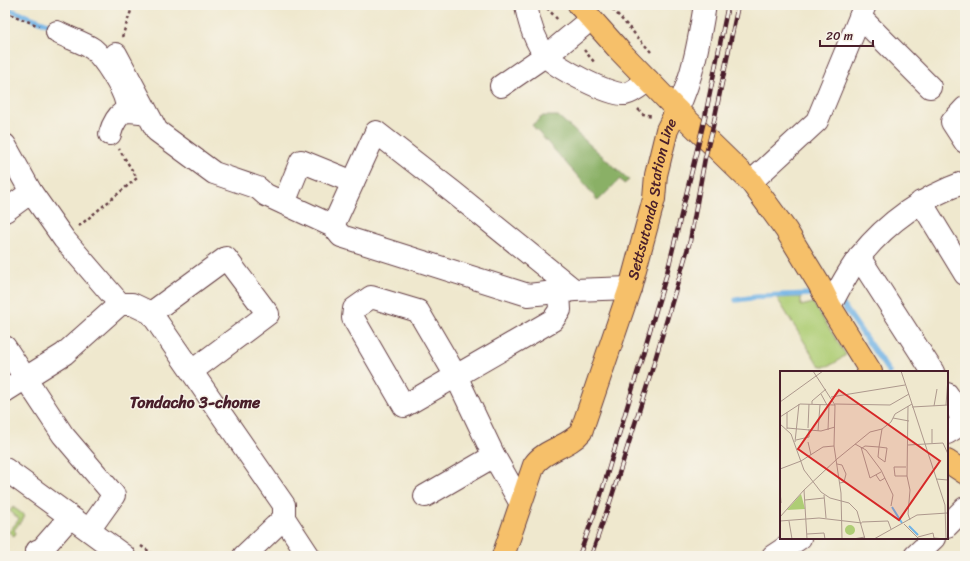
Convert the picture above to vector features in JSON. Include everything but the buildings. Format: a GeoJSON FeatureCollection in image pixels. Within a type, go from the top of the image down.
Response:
{"type":"FeatureCollection","features":[{"type":"Feature","properties":{"kind":"main road"},"geometry":{"type":"LineString","coordinates":[[585,12],[677,110]]}},
{"type":"Feature","properties":{"kind":"main road","name":"Settsutonda Station Line"},"geometry":{"type":"LineString","coordinates":[[503,556],[520,502],[535,463],[538,459],[575,438],[581,432],[630,288],[654,199],[656,175],[666,130],[677,110],[751,182],[786,230],[819,284],[830,306],[870,371]]}},
{"type":"Feature","properties":{"kind":"main road"},"geometry":{"type":"LineString","coordinates":[[948,462],[965,473]]}},
{"type":"Feature","properties":{"kind":"street"},"geometry":{"type":"LineString","coordinates":[[526,5],[529,24],[534,37],[551,51],[553,63],[612,93],[625,94],[631,92],[648,80]]}},
{"type":"Feature","properties":{"kind":"street"},"geometry":{"type":"LineString","coordinates":[[677,110],[686,92],[706,5]]}},
{"type":"Feature","properties":{"kind":"street"},"geometry":{"type":"LineString","coordinates":[[751,182],[817,121],[862,11],[930,87]]}},
{"type":"Feature","properties":{"kind":"street"},"geometry":{"type":"LineString","coordinates":[[501,86],[551,51],[585,12]]}},
{"type":"Feature","properties":{"kind":"street"},"geometry":{"type":"LineString","coordinates":[[57,32],[92,48],[99,54],[106,62],[126,102],[157,130],[214,173],[258,188],[266,195],[333,226],[341,236],[528,295],[567,291],[630,288]]}},
{"type":"Feature","properties":{"kind":"street"},"geometry":{"type":"LineString","coordinates":[[116,54],[137,112]]}},
{"type":"Feature","properties":{"kind":"street"},"geometry":{"type":"LineString","coordinates":[[965,108],[952,122],[965,142]]}},
{"type":"Feature","properties":{"kind":"street"},"geometry":{"type":"LineString","coordinates":[[110,134],[112,126],[116,120],[137,112]]}},
{"type":"Feature","properties":{"kind":"street"},"geometry":{"type":"LineString","coordinates":[[333,226],[376,132],[453,192],[567,291]]}},
{"type":"Feature","properties":{"kind":"street"},"geometry":{"type":"LineString","coordinates":[[5,145],[31,192],[64,240],[120,304]]}},
{"type":"Feature","properties":{"kind":"street"},"geometry":{"type":"LineString","coordinates":[[284,203],[301,161],[353,182]]}},
{"type":"Feature","properties":{"kind":"street"},"geometry":{"type":"LineString","coordinates":[[830,306],[859,257],[877,236],[898,217],[921,202],[935,194],[965,182]]}},
{"type":"Feature","properties":{"kind":"street"},"geometry":{"type":"LineString","coordinates":[[5,211],[31,192]]}},
{"type":"Feature","properties":{"kind":"street"},"geometry":{"type":"LineString","coordinates":[[921,202],[965,274]]}},
{"type":"Feature","properties":{"kind":"street"},"geometry":{"type":"LineString","coordinates":[[859,257],[932,371]]}},
{"type":"Feature","properties":{"kind":"street"},"geometry":{"type":"LineString","coordinates":[[151,313],[226,258],[268,314],[192,371]]}},
{"type":"Feature","properties":{"kind":"street"},"geometry":{"type":"LineString","coordinates":[[520,502],[494,456],[456,376],[418,311],[372,297],[354,308],[353,318],[404,406],[456,376],[553,320],[560,310],[567,291]]}},
{"type":"Feature","properties":{"kind":"street"},"geometry":{"type":"LineString","coordinates":[[5,391],[64,354],[120,304],[132,304],[151,313],[284,505],[284,518],[309,556]]}},
{"type":"Feature","properties":{"kind":"street"},"geometry":{"type":"LineString","coordinates":[[5,347],[64,435],[114,495],[89,530]]}},
{"type":"Feature","properties":{"kind":"street"},"geometry":{"type":"LineString","coordinates":[[948,396],[965,422],[948,432]]}},
{"type":"Feature","properties":{"kind":"street"},"geometry":{"type":"LineString","coordinates":[[425,496],[494,456]]}},
{"type":"Feature","properties":{"kind":"street"},"geometry":{"type":"LineString","coordinates":[[5,469],[124,556]]}},
{"type":"Feature","properties":{"kind":"street"},"geometry":{"type":"LineString","coordinates":[[948,525],[964,510]]}},
{"type":"Feature","properties":{"kind":"street"},"geometry":{"type":"LineString","coordinates":[[37,551],[42,549],[70,517]]}},
{"type":"Feature","properties":{"kind":"street"},"geometry":{"type":"LineString","coordinates":[[244,556],[284,518]]}},
{"type":"Feature","properties":{"kind":"street"},"geometry":{"type":"LineString","coordinates":[[773,556],[798,539]]}},
{"type":"Feature","properties":{"kind":"street"},"geometry":{"type":"LineString","coordinates":[[915,556],[933,539]]}},
{"type":"Feature","properties":{"kind":"path"},"geometry":{"type":"LineString","coordinates":[[116,54],[133,5]]}},
{"type":"Feature","properties":{"kind":"path"},"geometry":{"type":"LineString","coordinates":[[5,12],[57,32]]}},
{"type":"Feature","properties":{"kind":"path"},"geometry":{"type":"LineString","coordinates":[[633,104],[643,114],[653,116]]}},
{"type":"Feature","properties":{"kind":"path"},"geometry":{"type":"LineString","coordinates":[[64,240],[137,178],[110,134]]}},
{"type":"Feature","properties":{"kind":"green space"},"geometry":{"type":"Polygon","coordinates":[[[543,116],[558,116],[629,180],[624,184],[620,179],[598,201],[532,125],[543,116]]]}},
{"type":"Feature","properties":{"kind":"green space"},"geometry":{"type":"Polygon","coordinates":[[[801,297],[801,306],[813,303],[846,355],[829,366],[822,366],[818,364],[777,298],[801,297]]]}},
{"type":"Feature","properties":{"kind":"green space"},"geometry":{"type":"Polygon","coordinates":[[[13,507],[25,516],[14,530],[16,533],[14,536],[9,532],[19,519],[10,511],[13,507]]]}},
{"type":"Feature","properties":{"kind":"waterway"},"geometry":{"type":"LineString","coordinates":[[5,8],[56,27]]}},
{"type":"Feature","properties":{"kind":"waterway"},"geometry":{"type":"LineString","coordinates":[[736,300],[764,296],[812,294]]}},
{"type":"Feature","properties":{"kind":"waterway"},"geometry":{"type":"LineString","coordinates":[[843,305],[888,371]]}},
{"type":"Feature","properties":{"kind":"railway"},"geometry":{"type":"LineString","coordinates":[[579,556],[600,498],[667,273],[705,117],[728,5]]}},
{"type":"Feature","properties":{"kind":"railway"},"geometry":{"type":"LineString","coordinates":[[591,556],[610,502],[652,370],[690,241],[705,158],[738,5]]}},
{"type":"Feature","properties":{"kind":"district","name":"Tondacho 3-chome"},"geometry":{"type":"Point","coordinates":[195,402]}}]}
